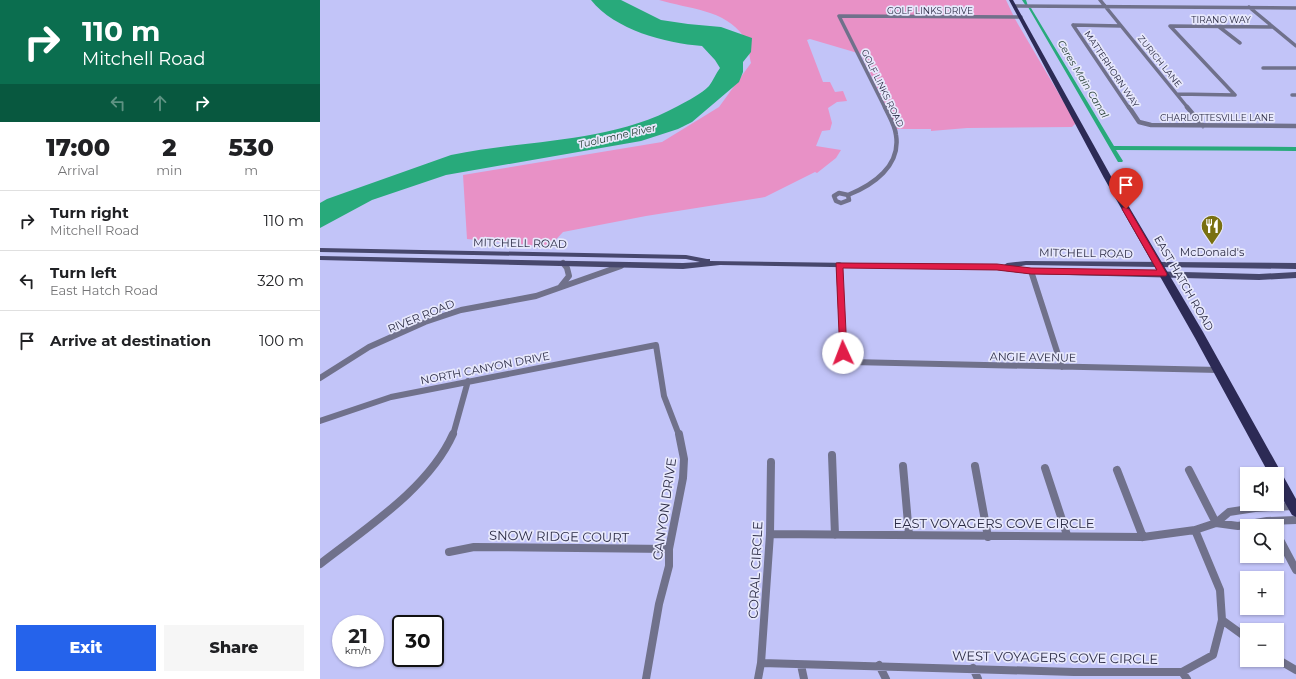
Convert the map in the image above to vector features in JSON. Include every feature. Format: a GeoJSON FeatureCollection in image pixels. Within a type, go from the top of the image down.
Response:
{"type":"FeatureCollection","features":[{"type":"Feature","properties":{"kind":"main road","name":"EAST HATCH ROAD"},"geometry":{"type":"LineString","coordinates":[[1011,0],[1272,467]]}},
{"type":"Feature","properties":{"kind":"main road","name":"MITCHELL ROAD"},"geometry":{"type":"LineString","coordinates":[[320,250],[686,258],[720,263]]}},
{"type":"Feature","properties":{"kind":"main road","name":"MITCHELL ROAD"},"geometry":{"type":"LineString","coordinates":[[320,258],[683,266],[720,263],[997,267],[1031,271],[1259,276],[1296,275]]}},
{"type":"Feature","properties":{"kind":"main road","name":"MITCHELL ROAD"},"geometry":{"type":"LineString","coordinates":[[997,267],[1026,263],[1296,266]]}},
{"type":"Feature","properties":{"kind":"main road"},"geometry":{"type":"LineString","coordinates":[[1284,489],[1295,509]]}},
{"type":"Feature","properties":{"kind":"street","name":"ZURICH LANE"},"geometry":{"type":"LineString","coordinates":[[1100,0],[1203,126]]}},
{"type":"Feature","properties":{"kind":"street"},"geometry":{"type":"LineString","coordinates":[[1015,6],[1296,8]]}},
{"type":"Feature","properties":{"kind":"street"},"geometry":{"type":"LineString","coordinates":[[1248,7],[1296,46]]}},
{"type":"Feature","properties":{"kind":"street"},"geometry":{"type":"LineString","coordinates":[[1291,8],[1296,12]]}},
{"type":"Feature","properties":{"kind":"street","name":"GOLF LINKS DRIVE"},"geometry":{"type":"LineString","coordinates":[[839,16],[1021,18]]}},
{"type":"Feature","properties":{"kind":"street","name":"GOLF LINKS ROAD"},"geometry":{"type":"LineString","coordinates":[[839,16],[893,123],[897,139],[895,156],[884,173],[870,185],[848,195]]}},
{"type":"Feature","properties":{"kind":"street","name":"MATTERHORN WAY"},"geometry":{"type":"LineString","coordinates":[[1121,26],[1073,25],[1139,122]]}},
{"type":"Feature","properties":{"kind":"street","name":"TIRANO WAY"},"geometry":{"type":"LineString","coordinates":[[1177,94],[1235,95],[1170,26],[1272,27]]}},
{"type":"Feature","properties":{"kind":"street"},"geometry":{"type":"LineString","coordinates":[[1218,26],[1240,44]]}},
{"type":"Feature","properties":{"kind":"street"},"geometry":{"type":"LineString","coordinates":[[1263,68],[1296,68]]}},
{"type":"Feature","properties":{"kind":"street","name":"CHARLOTTESVILLE LANE"},"geometry":{"type":"LineString","coordinates":[[1139,122],[1151,125],[1296,126]]}},
{"type":"Feature","properties":{"kind":"street"},"geometry":{"type":"LineString","coordinates":[[560,287],[569,276],[567,268],[563,263]]}},
{"type":"Feature","properties":{"kind":"street","name":"RIVER ROAD"},"geometry":{"type":"LineString","coordinates":[[320,378],[358,353],[431,320],[462,310],[526,298],[560,287],[605,269],[626,265]]}},
{"type":"Feature","properties":{"kind":"street","name":"ANGIE AVENUE"},"geometry":{"type":"LineString","coordinates":[[839,265],[843,353],[847,360],[855,363],[1219,370]]}},
{"type":"Feature","properties":{"kind":"street"},"geometry":{"type":"LineString","coordinates":[[1031,271],[1062,367]]}},
{"type":"Feature","properties":{"kind":"street","name":"NORTH CANYON DRIVE"},"geometry":{"type":"LineString","coordinates":[[320,421],[334,419],[387,398],[656,345]]}},
{"type":"Feature","properties":{"kind":"street","name":"CANYON DRIVE"},"geometry":{"type":"LineString","coordinates":[[646,679],[659,604],[669,566],[670,549],[683,478],[684,459],[681,439],[664,396],[656,345]]}},
{"type":"Feature","properties":{"kind":"street"},"geometry":{"type":"LineString","coordinates":[[320,564],[410,491],[442,456],[457,425],[468,381]]}},
{"type":"Feature","properties":{"kind":"street"},"geometry":{"type":"LineString","coordinates":[[832,455],[835,535]]}},
{"type":"Feature","properties":{"kind":"street","name":"CORAL CIRCLE"},"geometry":{"type":"LineString","coordinates":[[758,679],[761,663],[770,534],[771,462]]}},
{"type":"Feature","properties":{"kind":"street"},"geometry":{"type":"LineString","coordinates":[[903,466],[909,535]]}},
{"type":"Feature","properties":{"kind":"street"},"geometry":{"type":"LineString","coordinates":[[974,466],[988,536]]}},
{"type":"Feature","properties":{"kind":"street"},"geometry":{"type":"LineString","coordinates":[[1045,468],[1067,535]]}},
{"type":"Feature","properties":{"kind":"street"},"geometry":{"type":"LineString","coordinates":[[1117,470],[1143,537]]}},
{"type":"Feature","properties":{"kind":"street"},"geometry":{"type":"LineString","coordinates":[[1189,470],[1216,523]]}},
{"type":"Feature","properties":{"kind":"street","name":"EAST VOYAGERS COVE CIRCLE"},"geometry":{"type":"LineString","coordinates":[[770,534],[988,536],[1067,535],[1143,537],[1195,530],[1216,523],[1229,512],[1255,508],[1295,509]]}},
{"type":"Feature","properties":{"kind":"street","name":"EAST VOYAGERS COVE CIRCLE"},"geometry":{"type":"LineString","coordinates":[[1284,522],[1296,520]]}},
{"type":"Feature","properties":{"kind":"street","name":"EAST VOYAGERS COVE CIRCLE"},"geometry":{"type":"LineString","coordinates":[[1216,523],[1240,526]]}},
{"type":"Feature","properties":{"kind":"street","name":"WEST VOYAGERS COVE CIRCLE"},"geometry":{"type":"LineString","coordinates":[[761,663],[973,668],[1076,675],[1185,675],[1213,655],[1222,620],[1220,590],[1195,530]]}},
{"type":"Feature","properties":{"kind":"street","name":"SNOW RIDGE COURT"},"geometry":{"type":"LineString","coordinates":[[449,552],[474,547],[670,549]]}},
{"type":"Feature","properties":{"kind":"street"},"geometry":{"type":"LineString","coordinates":[[1284,547],[1296,570]]}},
{"type":"Feature","properties":{"kind":"street"},"geometry":{"type":"LineString","coordinates":[[1222,620],[1240,633]]}},
{"type":"Feature","properties":{"kind":"street"},"geometry":{"type":"LineString","coordinates":[[1284,663],[1296,670]]}},
{"type":"Feature","properties":{"kind":"street"},"geometry":{"type":"LineString","coordinates":[[801,665],[804,679]]}},
{"type":"Feature","properties":{"kind":"street"},"geometry":{"type":"LineString","coordinates":[[879,666],[886,679]]}},
{"type":"Feature","properties":{"kind":"street"},"geometry":{"type":"LineString","coordinates":[[973,668],[978,679]]}},
{"type":"Feature","properties":{"kind":"shaded area"},"geometry":{"type":"Polygon","coordinates":[[[659,0],[1006,0],[1015,19],[1076,123],[1072,127],[967,128],[931,131],[931,129],[897,129],[861,54],[810,39],[807,40],[823,82],[830,82],[835,92],[843,91],[847,101],[837,102],[828,108],[832,123],[830,130],[822,131],[816,146],[841,150],[836,158],[817,173],[815,172],[765,197],[646,216],[563,232],[549,247],[467,239],[463,175],[662,142],[719,107],[751,63],[746,40],[736,28],[716,15],[659,0]]]}},
{"type":"Feature","properties":{"kind":"water","name":"Tuolumne River"},"geometry":{"type":"Polygon","coordinates":[[[591,0],[621,0],[661,20],[721,27],[752,38],[751,52],[743,62],[743,72],[739,82],[692,122],[678,129],[641,141],[446,175],[372,200],[320,228],[320,203],[327,199],[451,155],[567,139],[624,127],[652,118],[678,106],[699,94],[709,86],[720,68],[702,46],[672,42],[627,27],[601,10],[591,0]]]}},
{"type":"Feature","properties":{"kind":"waterway","name":"Ceres Main Canal"},"geometry":{"type":"LineString","coordinates":[[1024,0],[1027,5]]}},
{"type":"Feature","properties":{"kind":"waterway","name":"Ceres Main Canal"},"geometry":{"type":"LineString","coordinates":[[1029,8],[1120,161]]}},
{"type":"Feature","properties":{"kind":"waterway"},"geometry":{"type":"LineString","coordinates":[[1113,148],[1296,149]]}},
{"type":"Feature","properties":{"kind":"place","name":"McDonald's"},"geometry":{"type":"Point","coordinates":[1212,246]}},
{"type":"Feature","properties":{"kind":"route"},"geometry":{"type":"LineString","coordinates":[[843,353],[839,265],[997,267],[1031,271],[1163,274],[1126,209]]}}]}
